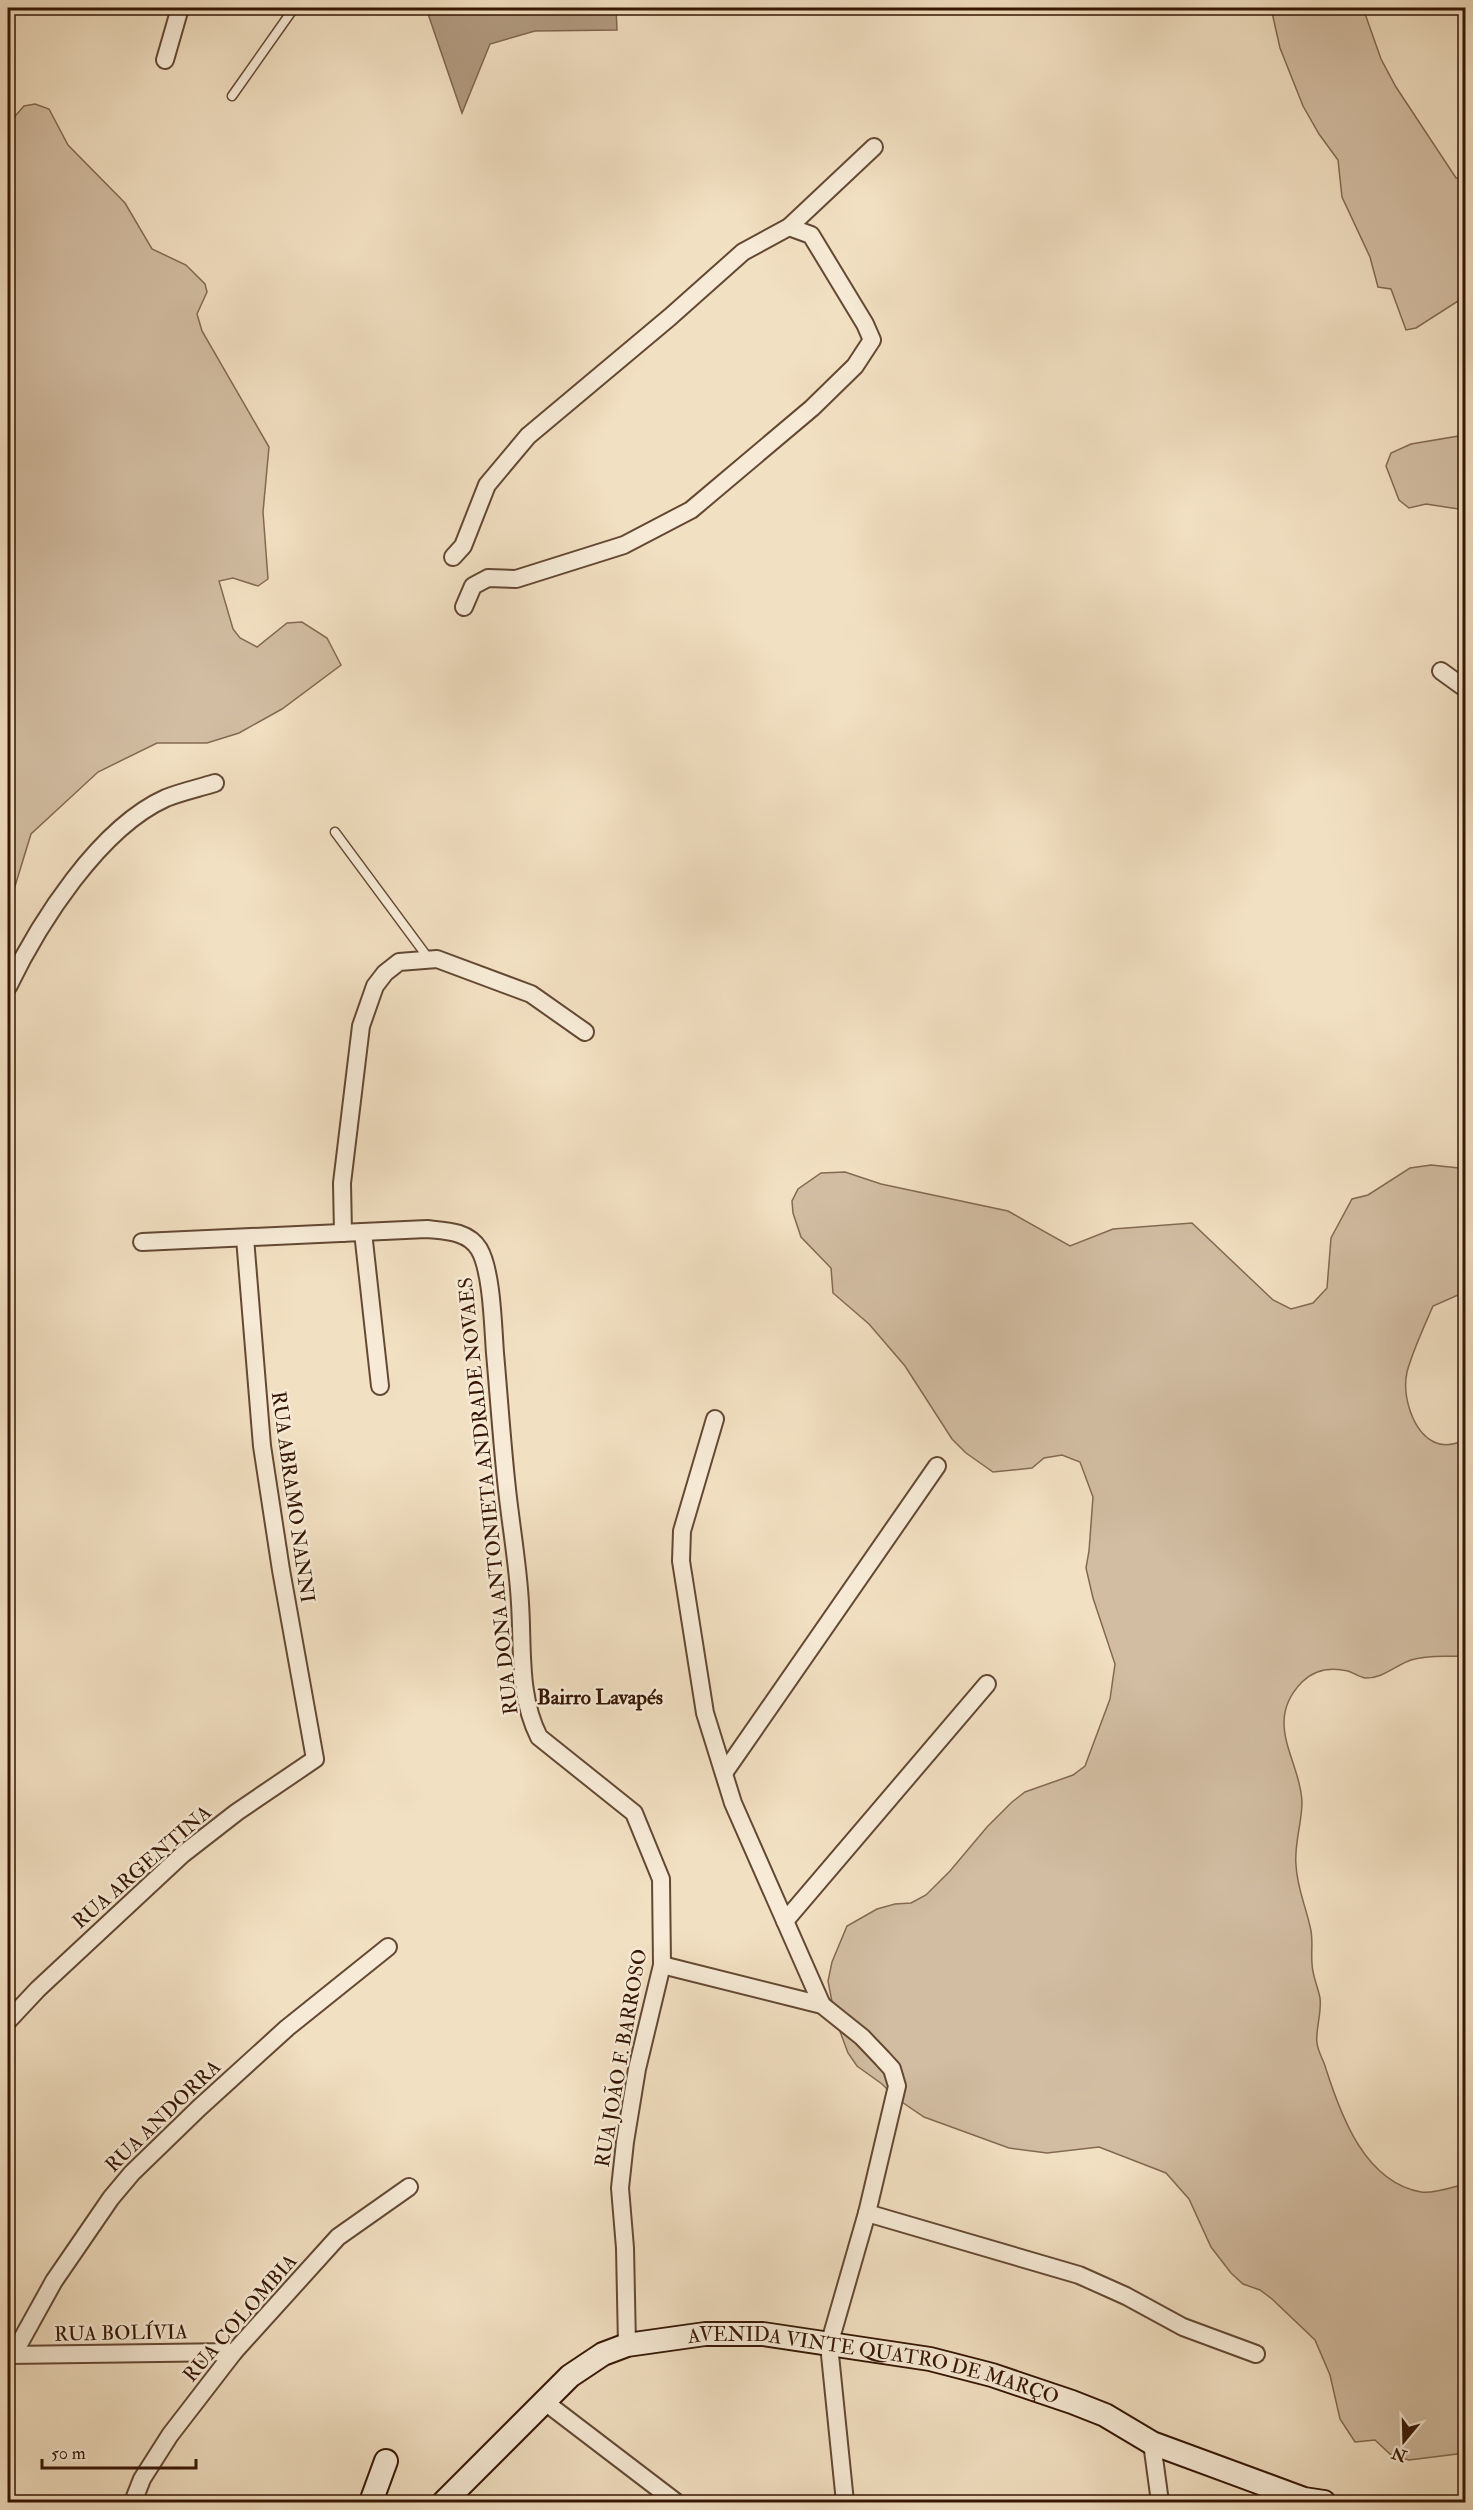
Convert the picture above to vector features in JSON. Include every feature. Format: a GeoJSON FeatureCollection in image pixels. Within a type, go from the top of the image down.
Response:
{"type":"FeatureCollection","features":[{"type":"Feature","properties":{"kind":"main road","name":"AVENIDA VINTE QUATRO DE MARÇO"},"geometry":{"type":"LineString","coordinates":[[444,2502],[570,2376],[603,2354],[627,2345],[705,2334],[763,2334],[930,2359],[1050,2393],[1105,2415],[1152,2442],[1311,2501]]}},
{"type":"Feature","properties":{"kind":"main road"},"geometry":{"type":"LineString","coordinates":[[371,2502],[386,2461],[386,2502]]}},
{"type":"Feature","properties":{"kind":"main road","name":"AVENIDA VINTE QUATRO DE MARÇO"},"geometry":{"type":"LineString","coordinates":[[454,2502],[471,2476]]}},
{"type":"Feature","properties":{"kind":"street"},"geometry":{"type":"LineString","coordinates":[[165,60],[180,8]]}},
{"type":"Feature","properties":{"kind":"street"},"geometry":{"type":"LineString","coordinates":[[453,557],[463,546],[487,485],[528,436],[670,317],[743,252],[789,227],[874,147]]}},
{"type":"Feature","properties":{"kind":"street"},"geometry":{"type":"LineString","coordinates":[[464,607],[473,586],[488,578],[516,579],[624,545],[691,510],[812,408],[855,366],[872,340],[865,324],[811,235],[789,227]]}},
{"type":"Feature","properties":{"kind":"street"},"geometry":{"type":"LineString","coordinates":[[1441,670],[1466,689]]}},
{"type":"Feature","properties":{"kind":"street"},"geometry":{"type":"LineString","coordinates":[[8,987],[47,916],[105,845],[134,818],[165,799],[215,783]]}},
{"type":"Feature","properties":{"kind":"street"},"geometry":{"type":"LineString","coordinates":[[343,1233],[342,1183],[361,1026],[375,986],[385,973],[399,962],[437,959],[531,993],[585,1032]]}},
{"type":"Feature","properties":{"kind":"street","name":"RUA DONA ANTONIETA ANDRADE NOVAES"},"geometry":{"type":"LineString","coordinates":[[142,1242],[427,1229],[465,1235],[480,1250],[486,1269],[493,1322],[505,1472],[520,1602],[520,1646],[532,1724]]}},
{"type":"Feature","properties":{"kind":"street"},"geometry":{"type":"LineString","coordinates":[[363,1233],[380,1386]]}},
{"type":"Feature","properties":{"kind":"street","name":"RUA ABRAMO NANNI"},"geometry":{"type":"LineString","coordinates":[[245,1238],[264,1458],[282,1581],[315,1759]]}},
{"type":"Feature","properties":{"kind":"street"},"geometry":{"type":"LineString","coordinates":[[715,1419],[682,1531],[681,1561],[705,1713],[733,1803],[822,2005]]}},
{"type":"Feature","properties":{"kind":"street"},"geometry":{"type":"LineString","coordinates":[[724,1773],[937,1466]]}},
{"type":"Feature","properties":{"kind":"street"},"geometry":{"type":"LineString","coordinates":[[785,1921],[987,1684]]}},
{"type":"Feature","properties":{"kind":"street","name":"RUA JOÃO F. BARROSO"},"geometry":{"type":"LineString","coordinates":[[532,1724],[539,1737],[634,1813],[661,1879],[662,1965],[637,2069],[625,2142],[621,2188],[627,2345]]}},
{"type":"Feature","properties":{"kind":"street","name":"RUA ARGENTINA"},"geometry":{"type":"LineString","coordinates":[[8,2021],[38,1989],[183,1854],[237,1812],[315,1759]]}},
{"type":"Feature","properties":{"kind":"street","name":"RUA ANDORRA"},"geometry":{"type":"LineString","coordinates":[[10,2355],[54,2281],[111,2198],[132,2173],[287,2028],[388,1947]]}},
{"type":"Feature","properties":{"kind":"street"},"geometry":{"type":"LineString","coordinates":[[662,1965],[822,2005],[862,2037],[892,2069],[897,2086],[867,2213],[829,2345],[845,2502]]}},
{"type":"Feature","properties":{"kind":"street","name":"RUA COLOMBIA"},"geometry":{"type":"LineString","coordinates":[[133,2502],[142,2479],[170,2435],[234,2352],[338,2237],[409,2187]]}},
{"type":"Feature","properties":{"kind":"street"},"geometry":{"type":"LineString","coordinates":[[867,2213],[1079,2275],[1126,2295],[1183,2327],[1256,2354]]}},
{"type":"Feature","properties":{"kind":"street","name":"RUA BOLÍVIA"},"geometry":{"type":"LineString","coordinates":[[10,2355],[234,2352]]}},
{"type":"Feature","properties":{"kind":"street"},"geometry":{"type":"LineString","coordinates":[[545,2402],[675,2502]]}},
{"type":"Feature","properties":{"kind":"street"},"geometry":{"type":"LineString","coordinates":[[1152,2442],[1160,2502]]}},
{"type":"Feature","properties":{"kind":"lane"},"geometry":{"type":"LineString","coordinates":[[232,96],[294,8]]}},
{"type":"Feature","properties":{"kind":"lane"},"geometry":{"type":"LineString","coordinates":[[335,832],[429,959]]}},
{"type":"Feature","properties":{"kind":"shaded area"},"geometry":{"type":"Polygon","coordinates":[[[426,8],[616,8],[617,30],[535,31],[490,44],[462,113],[426,8]]]}},
{"type":"Feature","properties":{"kind":"shaded area"},"geometry":{"type":"Polygon","coordinates":[[[1271,8],[1363,8],[1381,59],[1396,87],[1456,178],[1465,177],[1465,309],[1458,301],[1416,328],[1406,330],[1391,289],[1378,287],[1370,257],[1342,197],[1338,160],[1319,134],[1303,106],[1280,48],[1271,8]]]}},
{"type":"Feature","properties":{"kind":"shaded area"},"geometry":{"type":"Polygon","coordinates":[[[35,104],[49,109],[68,145],[125,203],[152,249],[186,265],[205,284],[207,292],[197,314],[202,331],[269,447],[263,512],[268,579],[258,586],[233,578],[219,581],[233,629],[240,638],[257,647],[287,623],[302,622],[327,638],[341,665],[282,709],[239,733],[207,743],[157,743],[98,772],[31,834],[8,909],[8,124],[24,106],[35,104]]]}},
{"type":"Feature","properties":{"kind":"shaded area"},"geometry":{"type":"Polygon","coordinates":[[[1465,435],[1465,510],[1426,504],[1409,508],[1399,500],[1386,466],[1391,453],[1411,444],[1465,435]]]}},
{"type":"Feature","properties":{"kind":"shaded area"},"geometry":{"type":"Polygon","coordinates":[[[1431,1165],[1459,1168],[1465,1173],[1465,1292],[1433,1306],[1409,1364],[1406,1391],[1414,1421],[1426,1437],[1446,1445],[1465,1440],[1465,1656],[1418,1658],[1371,1678],[1348,1671],[1329,1669],[1312,1674],[1290,1697],[1285,1712],[1284,1727],[1302,1802],[1296,1865],[1298,1882],[1311,1931],[1312,1967],[1320,1998],[1317,2043],[1339,2107],[1358,2144],[1370,2161],[1401,2186],[1426,2192],[1465,2184],[1465,2453],[1409,2460],[1390,2454],[1375,2440],[1355,2442],[1340,2419],[1330,2375],[1315,2340],[1272,2299],[1260,2290],[1243,2284],[1231,2273],[1211,2247],[1189,2199],[1166,2173],[1099,2147],[1047,2153],[1009,2148],[924,2117],[896,2098],[882,2084],[857,2066],[848,2053],[835,2018],[828,1981],[832,1962],[847,1926],[877,1909],[911,1903],[926,1895],[1012,1802],[1025,1792],[1073,1775],[1085,1766],[1110,1699],[1115,1664],[1093,1598],[1086,1568],[1093,1497],[1080,1462],[1062,1455],[1044,1458],[1032,1468],[993,1472],[966,1453],[952,1439],[905,1366],[869,1324],[833,1293],[831,1268],[801,1237],[793,1213],[792,1201],[798,1189],[821,1173],[845,1172],[881,1184],[1008,1211],[1070,1246],[1113,1229],[1192,1223],[1273,1300],[1291,1309],[1313,1303],[1327,1288],[1331,1238],[1352,1199],[1368,1195],[1410,1168],[1431,1165]]]}},
{"type":"Feature","properties":{"kind":"district","name":"Bairro Lavapés"},"geometry":{"type":"Point","coordinates":[600,1697]}}]}
